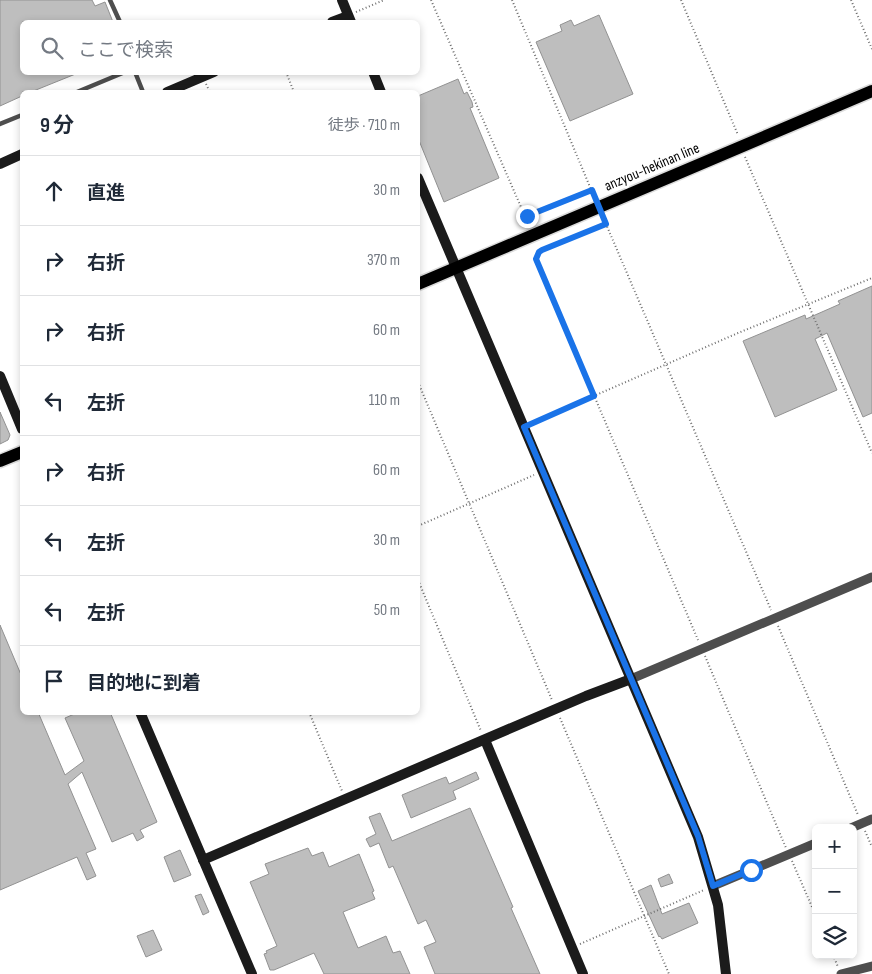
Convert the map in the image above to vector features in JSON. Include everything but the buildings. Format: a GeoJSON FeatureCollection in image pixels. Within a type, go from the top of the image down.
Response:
{"type":"FeatureCollection","features":[{"type":"Feature","properties":{"kind":"main road","name":"anzyou-hekinan line"},"geometry":{"type":"LineString","coordinates":[[420,283],[872,91]]}},
{"type":"Feature","properties":{"kind":"main road"},"geometry":{"type":"LineString","coordinates":[[0,461],[20,453]]}},
{"type":"Feature","properties":{"kind":"street"},"geometry":{"type":"LineString","coordinates":[[342,0],[350,19]]}},
{"type":"Feature","properties":{"kind":"street"},"geometry":{"type":"LineString","coordinates":[[173,90],[207,75]]}},
{"type":"Feature","properties":{"kind":"street"},"geometry":{"type":"LineString","coordinates":[[374,75],[380,90]]}},
{"type":"Feature","properties":{"kind":"street"},"geometry":{"type":"LineString","coordinates":[[0,164],[20,155]]}},
{"type":"Feature","properties":{"kind":"street"},"geometry":{"type":"LineString","coordinates":[[420,183],[698,836],[713,886],[721,925],[726,974]]}},
{"type":"Feature","properties":{"kind":"street"},"geometry":{"type":"LineString","coordinates":[[0,376],[20,424]]}},
{"type":"Feature","properties":{"kind":"street"},"geometry":{"type":"LineString","coordinates":[[203,860],[586,696],[631,679],[872,577]]}},
{"type":"Feature","properties":{"kind":"street"},"geometry":{"type":"LineString","coordinates":[[141,715],[252,974]]}},
{"type":"Feature","properties":{"kind":"street"},"geometry":{"type":"LineString","coordinates":[[485,740],[584,974]]}},
{"type":"Feature","properties":{"kind":"street"},"geometry":{"type":"LineString","coordinates":[[857,825],[872,819]]}},
{"type":"Feature","properties":{"kind":"street"},"geometry":{"type":"LineString","coordinates":[[713,886],[812,845]]}},
{"type":"Feature","properties":{"kind":"street"},"geometry":{"type":"LineString","coordinates":[[841,974],[872,966]]}},
{"type":"Feature","properties":{"kind":"lane"},"geometry":{"type":"LineString","coordinates":[[110,0],[119,20]]}},
{"type":"Feature","properties":{"kind":"lane"},"geometry":{"type":"LineString","coordinates":[[82,90],[118,75]]}},
{"type":"Feature","properties":{"kind":"lane"},"geometry":{"type":"LineString","coordinates":[[137,75],[142,90]]}},
{"type":"Feature","properties":{"kind":"lane"},"geometry":{"type":"LineString","coordinates":[[0,124],[20,116]]}},
{"type":"Feature","properties":{"kind":"path"},"geometry":{"type":"LineString","coordinates":[[350,19],[384,0]]}},
{"type":"Feature","properties":{"kind":"path"},"geometry":{"type":"LineString","coordinates":[[431,0],[524,214],[530,216],[592,190]]}},
{"type":"Feature","properties":{"kind":"path"},"geometry":{"type":"LineString","coordinates":[[512,0],[872,847]]}},
{"type":"Feature","properties":{"kind":"path"},"geometry":{"type":"LineString","coordinates":[[681,0],[746,159],[872,453]]}},
{"type":"Feature","properties":{"kind":"path"},"geometry":{"type":"LineString","coordinates":[[851,0],[872,49]]}},
{"type":"Feature","properties":{"kind":"path"},"geometry":{"type":"LineString","coordinates":[[287,75],[293,90]]}},
{"type":"Feature","properties":{"kind":"path"},"geometry":{"type":"LineString","coordinates":[[606,224],[542,250],[536,259],[815,914]]}},
{"type":"Feature","properties":{"kind":"path"},"geometry":{"type":"LineString","coordinates":[[524,427],[738,333],[872,278]]}},
{"type":"Feature","properties":{"kind":"path"},"geometry":{"type":"LineString","coordinates":[[420,387],[669,974]]}},
{"type":"Feature","properties":{"kind":"path"},"geometry":{"type":"LineString","coordinates":[[420,525],[543,471]]}},
{"type":"Feature","properties":{"kind":"path"},"geometry":{"type":"LineString","coordinates":[[420,585],[485,740]]}},
{"type":"Feature","properties":{"kind":"path"},"geometry":{"type":"LineString","coordinates":[[310,715],[346,799]]}},
{"type":"Feature","properties":{"kind":"path"},"geometry":{"type":"LineString","coordinates":[[573,947],[713,886]]}},
{"type":"Feature","properties":{"kind":"path"},"geometry":{"type":"LineString","coordinates":[[835,959],[841,974]]}},
{"type":"Feature","properties":{"kind":"route"},"geometry":{"type":"LineString","coordinates":[[527,216],[592,190],[606,224],[542,250],[536,259],[594,396],[524,427],[698,836],[713,886],[751,870]]}}]}
